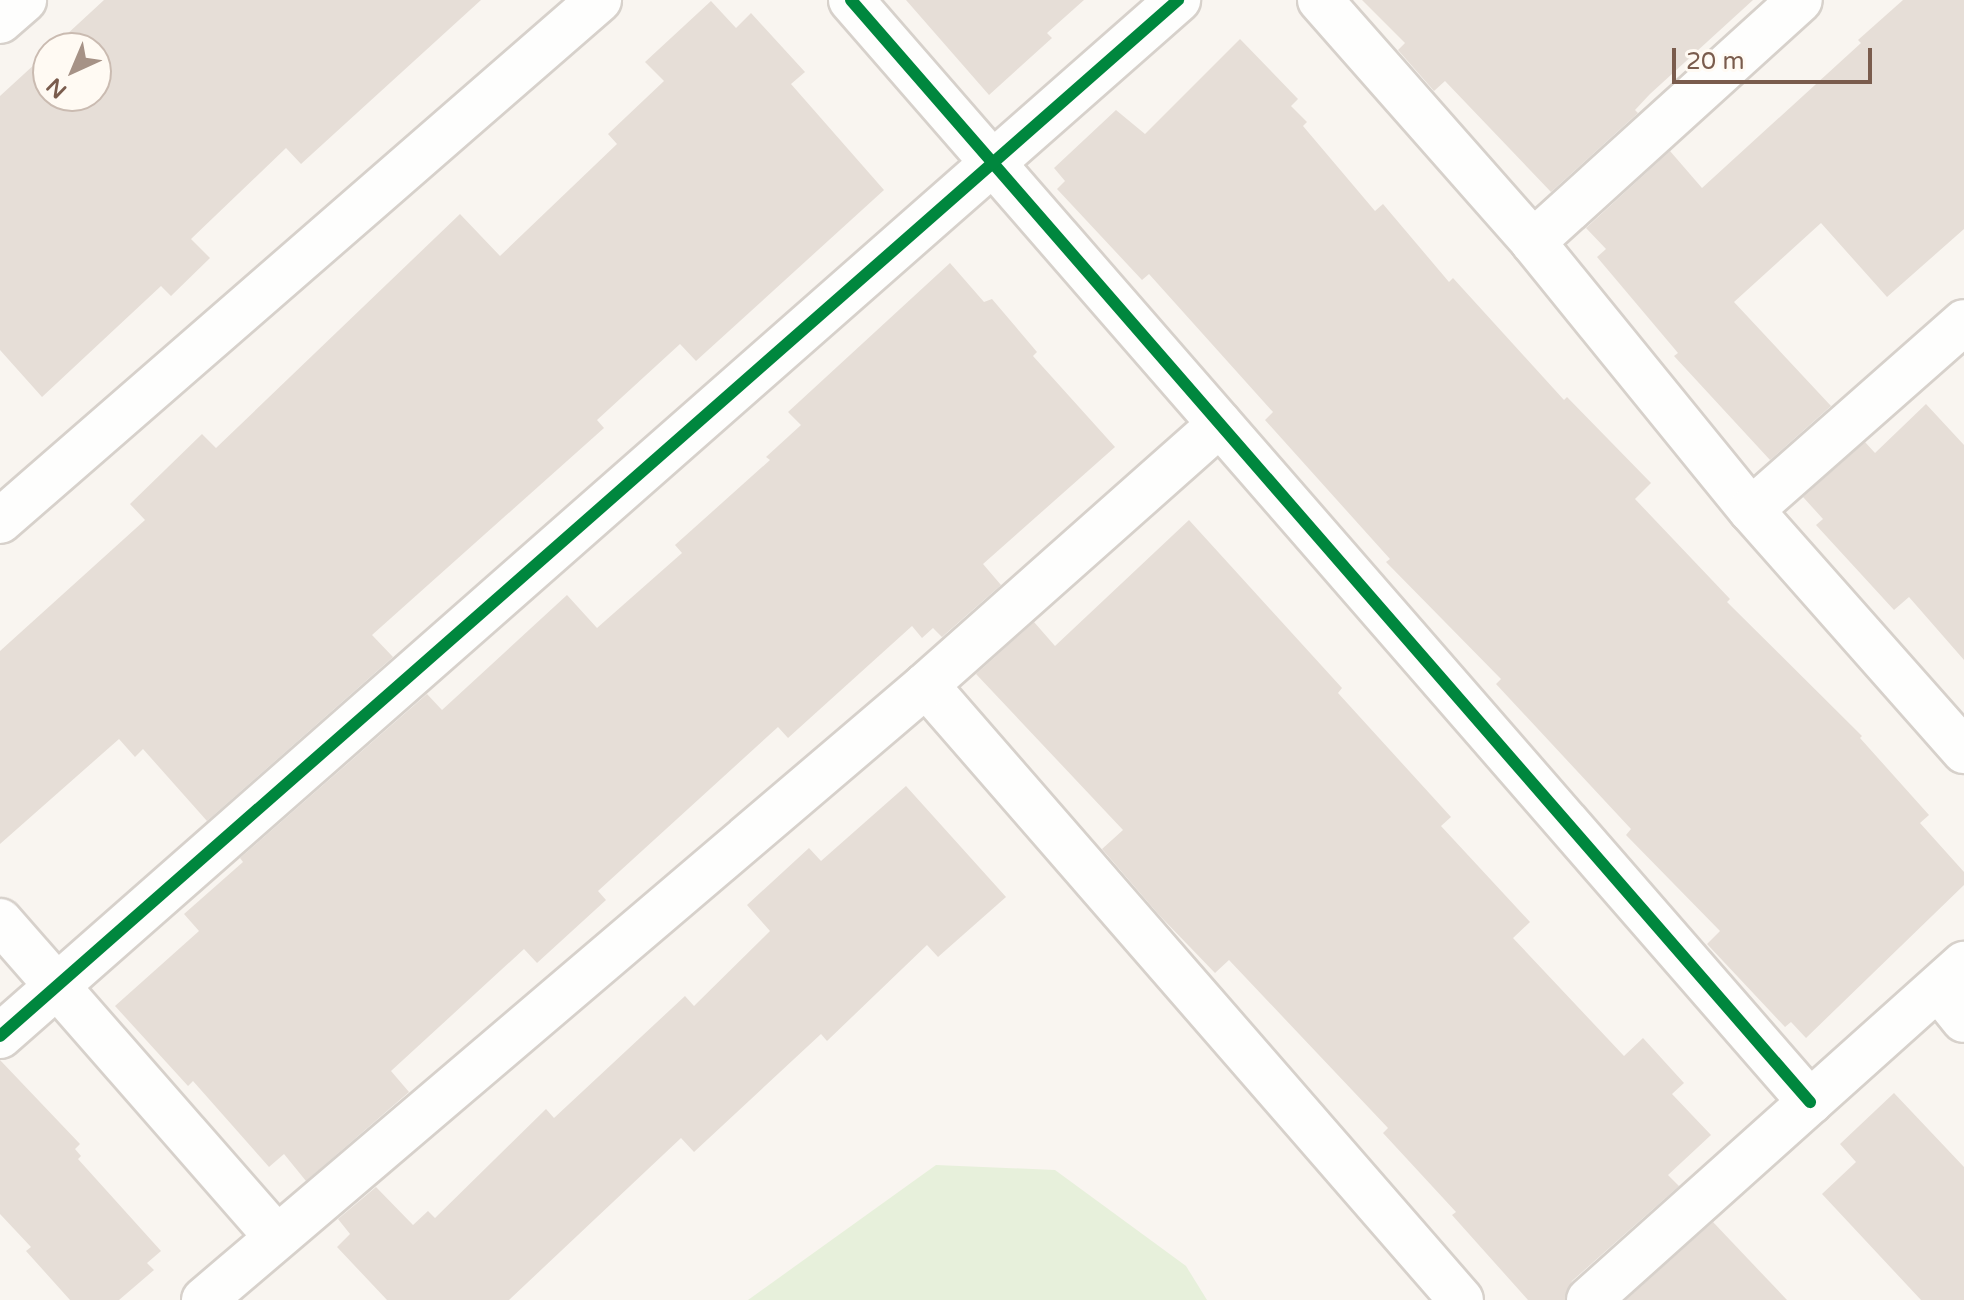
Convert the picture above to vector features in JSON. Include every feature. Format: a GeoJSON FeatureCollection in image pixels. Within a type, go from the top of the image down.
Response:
{"type":"FeatureCollection","features":[{"type":"Feature","properties":{"kind":"street"},"geometry":{"type":"LineString","coordinates":[[0,21],[24,0]]}},
{"type":"Feature","properties":{"kind":"street"},"geometry":{"type":"LineString","coordinates":[[0,521],[599,0]]}},
{"type":"Feature","properties":{"kind":"street"},"geometry":{"type":"LineString","coordinates":[[851,0],[1810,1102]]}},
{"type":"Feature","properties":{"kind":"street"},"geometry":{"type":"LineString","coordinates":[[0,1036],[1178,0]]}},
{"type":"Feature","properties":{"kind":"street"},"geometry":{"type":"LineString","coordinates":[[1320,0],[1533,242],[1751,510],[1964,751]]}},
{"type":"Feature","properties":{"kind":"street"},"geometry":{"type":"LineString","coordinates":[[1533,242],[1800,0]]}},
{"type":"Feature","properties":{"kind":"street"},"geometry":{"type":"LineString","coordinates":[[1751,510],[1964,322]]}},
{"type":"Feature","properties":{"kind":"street"},"geometry":{"type":"LineString","coordinates":[[204,1300],[926,685],[1220,424]]}},
{"type":"Feature","properties":{"kind":"street"},"geometry":{"type":"LineString","coordinates":[[926,685],[1461,1300]]}},
{"type":"Feature","properties":{"kind":"street"},"geometry":{"type":"LineString","coordinates":[[0,921],[277,1237]]}},
{"type":"Feature","properties":{"kind":"street"},"geometry":{"type":"LineString","coordinates":[[1589,1300],[1810,1102],[1955,991]]}},
{"type":"Feature","properties":{"kind":"green space"},"geometry":{"type":"Polygon","coordinates":[[[936,1165],[1055,1170],[1186,1266],[1207,1300],[748,1300],[936,1165]]]}},
{"type":"Feature","properties":{"kind":"building"},"geometry":{"type":"Polygon","coordinates":[[[104,0],[481,0],[301,164],[286,148],[191,239],[210,258],[171,296],[161,286],[42,397],[0,350],[0,96],[32,67],[32,112],[112,112],[112,32],[69,32],[104,0]]]}},
{"type":"Feature","properties":{"kind":"building"},"geometry":{"type":"Polygon","coordinates":[[[906,0],[1084,0],[1047,33],[1052,38],[989,95],[906,0]]]}},
{"type":"Feature","properties":{"kind":"building"},"geometry":{"type":"Polygon","coordinates":[[[1362,0],[1753,0],[1650,94],[1635,110],[1638,113],[1551,192],[1445,81],[1434,91],[1398,50],[1405,43],[1362,0]]]}},
{"type":"Feature","properties":{"kind":"building"},"geometry":{"type":"Polygon","coordinates":[[[1903,0],[1964,0],[1964,229],[1887,297],[1821,223],[1734,302],[1831,406],[1770,460],[1674,356],[1678,353],[1597,257],[1606,249],[1586,228],[1670,151],[1702,188],[1861,43],[1858,40],[1903,0]]]}},
{"type":"Feature","properties":{"kind":"building"},"geometry":{"type":"Polygon","coordinates":[[[711,1],[736,28],[751,13],[805,72],[791,84],[884,190],[696,361],[680,344],[597,420],[604,428],[372,635],[393,657],[207,821],[143,749],[135,757],[119,739],[0,844],[0,651],[145,520],[130,504],[202,434],[216,448],[460,214],[500,256],[617,144],[608,134],[664,81],[645,62],[711,1]]]}},
{"type":"Feature","properties":{"kind":"building"},"geometry":{"type":"Polygon","coordinates":[[[1240,39],[1298,99],[1291,106],[1307,122],[1303,126],[1375,211],[1383,204],[1449,282],[1453,278],[1564,400],[1567,397],[1651,483],[1635,499],[1730,599],[1727,602],[1862,736],[1860,738],[1929,815],[1920,823],[1964,872],[1964,885],[1806,1038],[1791,1022],[1785,1027],[1707,944],[1720,931],[1626,835],[1631,829],[1496,684],[1501,679],[1386,562],[1390,559],[1265,420],[1273,412],[1149,274],[1142,280],[1057,189],[1065,181],[1054,168],[1116,110],[1145,134],[1240,39]]]}},
{"type":"Feature","properties":{"kind":"building"},"geometry":{"type":"Polygon","coordinates":[[[950,263],[984,302],[992,299],[1037,352],[1033,356],[1115,447],[983,564],[1001,585],[942,637],[933,628],[922,638],[912,626],[788,738],[778,727],[598,891],[606,900],[537,963],[524,949],[391,1071],[409,1092],[306,1181],[284,1154],[269,1167],[193,1081],[188,1086],[115,1006],[199,931],[184,914],[243,862],[240,858],[427,694],[442,710],[567,595],[597,628],[682,553],[675,545],[770,460],[766,457],[801,425],[788,412],[950,263]]]}},
{"type":"Feature","properties":{"kind":"building"},"geometry":{"type":"Polygon","coordinates":[[[1926,404],[1964,445],[1964,660],[1909,597],[1894,610],[1816,525],[1823,519],[1803,497],[1865,442],[1875,453],[1926,404]]]}},
{"type":"Feature","properties":{"kind":"building"},"geometry":{"type":"Polygon","coordinates":[[[1189,520],[1342,688],[1338,693],[1451,817],[1441,826],[1530,922],[1513,938],[1624,1056],[1643,1038],[1684,1083],[1672,1094],[1711,1135],[1668,1175],[1679,1186],[1572,1281],[1565,1300],[1528,1300],[1452,1215],[1456,1212],[1383,1133],[1388,1128],[1229,960],[1215,973],[1160,916],[1102,849],[1123,830],[976,674],[1034,622],[1055,646],[1189,520]]]}},
{"type":"Feature","properties":{"kind":"building"},"geometry":{"type":"Polygon","coordinates":[[[906,786],[1006,897],[938,957],[927,945],[827,1041],[821,1034],[694,1152],[681,1138],[509,1300],[387,1300],[337,1247],[350,1234],[338,1219],[376,1187],[413,1225],[428,1211],[435,1218],[546,1109],[554,1118],[685,996],[694,1006],[770,931],[747,905],[809,848],[821,861],[906,786]]]}},
{"type":"Feature","properties":{"kind":"building"},"geometry":{"type":"Polygon","coordinates":[[[0,1060],[80,1144],[75,1149],[81,1156],[78,1159],[161,1251],[147,1263],[154,1270],[119,1300],[70,1300],[26,1251],[31,1247],[0,1214],[0,1060]]]}},
{"type":"Feature","properties":{"kind":"building"},"geometry":{"type":"Polygon","coordinates":[[[1894,1093],[1964,1167],[1964,1300],[1921,1300],[1822,1194],[1856,1162],[1840,1144],[1894,1093]]]}},
{"type":"Feature","properties":{"kind":"building"},"geometry":{"type":"Polygon","coordinates":[[[1713,1222],[1787,1300],[1626,1300],[1713,1222]]]}},
{"type":"Feature","properties":{"kind":"cycle path"},"geometry":{"type":"LineString","coordinates":[[851,0],[1810,1102]]}},
{"type":"Feature","properties":{"kind":"cycle path"},"geometry":{"type":"LineString","coordinates":[[0,1036],[1178,0]]}}]}
